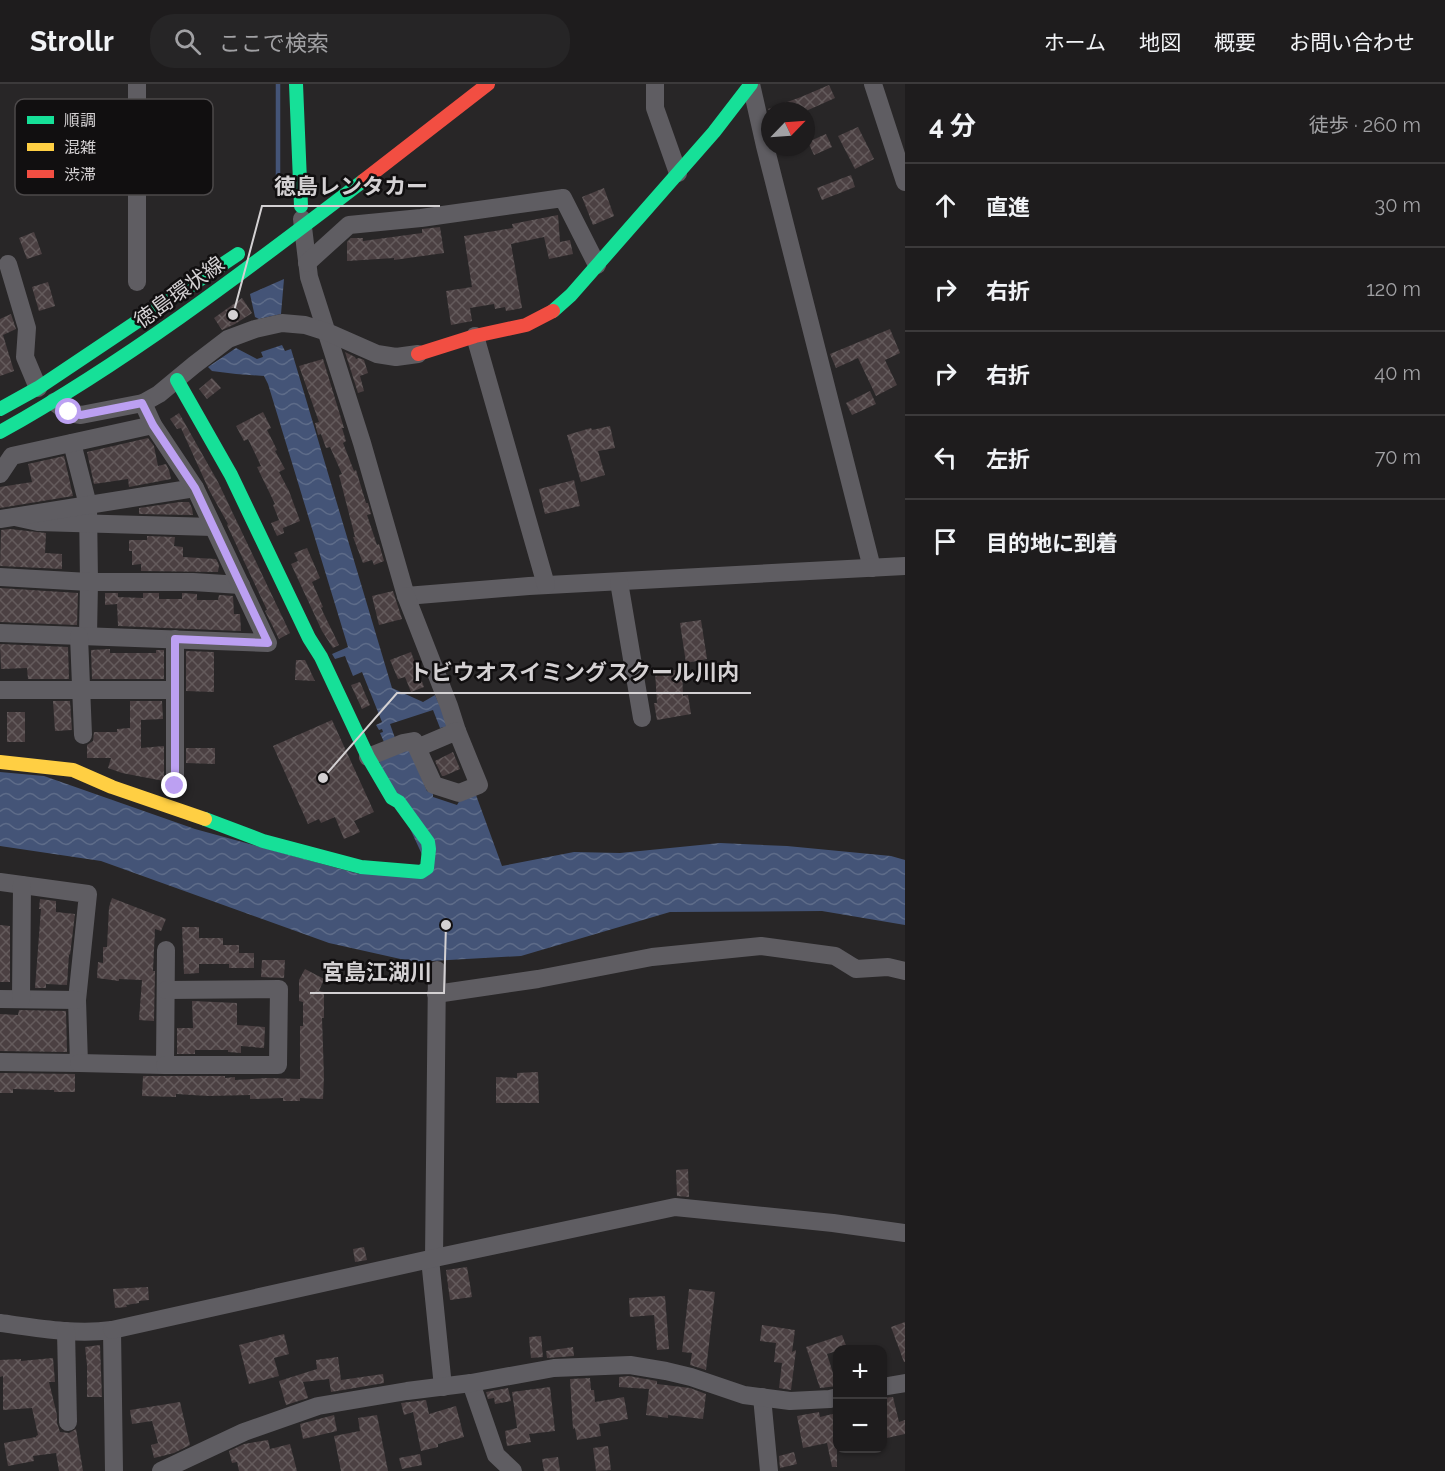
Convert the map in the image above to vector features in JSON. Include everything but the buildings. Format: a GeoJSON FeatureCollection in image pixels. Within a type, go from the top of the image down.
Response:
{"type":"FeatureCollection","features":[{"type":"Feature","properties":{"kind":"street"},"geometry":{"type":"LineString","coordinates":[[296,84],[302,211],[309,277],[362,443],[406,596],[479,785],[459,794],[434,785],[414,741],[368,757]]}},
{"type":"Feature","properties":{"kind":"street","name":"徳島環状線"},"geometry":{"type":"LineString","coordinates":[[0,432],[54,402],[177,321],[302,211],[488,84]]}},
{"type":"Feature","properties":{"kind":"street"},"geometry":{"type":"LineString","coordinates":[[655,84],[656,108],[678,173]]}},
{"type":"Feature","properties":{"kind":"street"},"geometry":{"type":"LineString","coordinates":[[54,402],[69,412],[81,415],[142,403],[159,394],[228,339],[255,329],[282,323],[305,325],[377,354],[396,357],[418,354],[475,336],[526,325],[550,312],[571,295],[714,132],[751,84]]}},
{"type":"Feature","properties":{"kind":"street"},"geometry":{"type":"LineString","coordinates":[[751,84],[872,568]]}},
{"type":"Feature","properties":{"kind":"street"},"geometry":{"type":"LineString","coordinates":[[873,84],[898,137],[905,182]]}},
{"type":"Feature","properties":{"kind":"street"},"geometry":{"type":"LineString","coordinates":[[137,195],[137,282]]}},
{"type":"Feature","properties":{"kind":"street"},"geometry":{"type":"LineString","coordinates":[[307,263],[349,225],[422,218],[563,198],[597,265]]}},
{"type":"Feature","properties":{"kind":"street","name":"徳島環状線"},"geometry":{"type":"LineString","coordinates":[[0,409],[38,388],[252,245]]}},
{"type":"Feature","properties":{"kind":"street"},"geometry":{"type":"LineString","coordinates":[[8,264],[27,328],[25,357],[38,388]]}},
{"type":"Feature","properties":{"kind":"street"},"geometry":{"type":"LineString","coordinates":[[475,336],[546,585]]}},
{"type":"Feature","properties":{"kind":"street"},"geometry":{"type":"LineString","coordinates":[[0,762],[73,770],[112,787],[186,811],[257,839],[362,867],[421,872],[427,868],[428,842],[399,802],[392,798],[368,757],[231,475],[177,380]]}},
{"type":"Feature","properties":{"kind":"street"},"geometry":{"type":"LineString","coordinates":[[0,633],[268,643],[195,488],[153,425],[142,403]]}},
{"type":"Feature","properties":{"kind":"street"},"geometry":{"type":"LineString","coordinates":[[0,474],[12,456],[153,425]]}},
{"type":"Feature","properties":{"kind":"street"},"geometry":{"type":"LineString","coordinates":[[72,443],[88,505],[89,582],[83,636],[81,692],[83,735]]}},
{"type":"Feature","properties":{"kind":"street"},"geometry":{"type":"LineString","coordinates":[[7,518],[195,488]]}},
{"type":"Feature","properties":{"kind":"street"},"geometry":{"type":"LineString","coordinates":[[7,518],[38,522],[213,527]]}},
{"type":"Feature","properties":{"kind":"street"},"geometry":{"type":"LineString","coordinates":[[406,596],[546,585],[905,566]]}},
{"type":"Feature","properties":{"kind":"street"},"geometry":{"type":"LineString","coordinates":[[0,578],[241,585]]}},
{"type":"Feature","properties":{"kind":"street"},"geometry":{"type":"LineString","coordinates":[[618,582],[642,718]]}},
{"type":"Feature","properties":{"kind":"street"},"geometry":{"type":"LineString","coordinates":[[175,639],[175,786]]}},
{"type":"Feature","properties":{"kind":"street"},"geometry":{"type":"LineString","coordinates":[[0,690],[81,692],[175,690]]}},
{"type":"Feature","properties":{"kind":"street"},"geometry":{"type":"LineString","coordinates":[[417,748],[457,731]]}},
{"type":"Feature","properties":{"kind":"street"},"geometry":{"type":"LineString","coordinates":[[0,882],[88,894],[78,1000],[79,1063]]}},
{"type":"Feature","properties":{"kind":"street"},"geometry":{"type":"LineString","coordinates":[[21,999],[22,885]]}},
{"type":"Feature","properties":{"kind":"street"},"geometry":{"type":"LineString","coordinates":[[436,994],[538,979],[652,957],[761,946],[835,956],[856,969],[888,967],[905,971]]}},
{"type":"Feature","properties":{"kind":"street"},"geometry":{"type":"LineString","coordinates":[[165,1065],[166,950]]}},
{"type":"Feature","properties":{"kind":"street"},"geometry":{"type":"LineString","coordinates":[[437,970],[432,1259],[443,1387]]}},
{"type":"Feature","properties":{"kind":"street"},"geometry":{"type":"LineString","coordinates":[[0,1062],[278,1065],[279,989],[166,990]]}},
{"type":"Feature","properties":{"kind":"street"},"geometry":{"type":"LineString","coordinates":[[0,999],[78,1000]]}},
{"type":"Feature","properties":{"kind":"street"},"geometry":{"type":"LineString","coordinates":[[0,1323],[92,1333],[112,1330],[675,1207],[833,1223],[905,1233]]}},
{"type":"Feature","properties":{"kind":"street"},"geometry":{"type":"LineString","coordinates":[[112,1330],[114,1471]]}},
{"type":"Feature","properties":{"kind":"street"},"geometry":{"type":"LineString","coordinates":[[66,1331],[69,1422]]}},
{"type":"Feature","properties":{"kind":"street"},"geometry":{"type":"LineString","coordinates":[[161,1471],[244,1432],[318,1406],[554,1368],[630,1365],[692,1377],[744,1395],[790,1401],[833,1399]]}},
{"type":"Feature","properties":{"kind":"street"},"geometry":{"type":"LineString","coordinates":[[471,1383],[496,1455],[513,1471]]}},
{"type":"Feature","properties":{"kind":"street"},"geometry":{"type":"LineString","coordinates":[[887,1386],[905,1383]]}},
{"type":"Feature","properties":{"kind":"street"},"geometry":{"type":"LineString","coordinates":[[762,1397],[769,1471]]}},
{"type":"Feature","properties":{"kind":"water"},"geometry":{"type":"Polygon","coordinates":[[[284,279],[281,314],[259,319],[255,317],[250,294],[284,279]]]}},
{"type":"Feature","properties":{"kind":"water"},"geometry":{"type":"Polygon","coordinates":[[[282,345],[285,351],[291,349],[392,688],[423,702],[435,695],[449,726],[440,728],[433,710],[390,724],[395,738],[384,742],[380,733],[383,732],[382,729],[379,730],[376,725],[382,722],[362,672],[353,676],[345,656],[335,659],[332,654],[348,647],[268,384],[264,376],[212,371],[208,367],[236,348],[257,359],[263,357],[261,352],[282,345]]]}},
{"type":"Feature","properties":{"kind":"water"},"geometry":{"type":"Polygon","coordinates":[[[410,750],[427,791],[433,793],[433,797],[457,805],[460,800],[476,795],[502,866],[574,852],[620,853],[720,843],[787,846],[891,856],[905,860],[905,925],[822,911],[670,912],[521,956],[414,962],[329,943],[101,861],[0,846],[0,772],[44,776],[195,829],[359,874],[431,874],[377,757],[410,750]]]}},
{"type":"Feature","properties":{"kind":"waterway"},"geometry":{"type":"LineString","coordinates":[[278,84],[278,185]]}},
{"type":"Feature","properties":{"kind":"traffic: fast"},"geometry":{"type":"LineString","coordinates":[[296,84],[301,206]]}},
{"type":"Feature","properties":{"kind":"traffic: fast"},"geometry":{"type":"LineString","coordinates":[[553,311],[571,295],[714,132],[751,84]]}},
{"type":"Feature","properties":{"kind":"traffic: fast"},"geometry":{"type":"LineString","coordinates":[[0,432],[95,375],[186,313],[363,181]]}},
{"type":"Feature","properties":{"kind":"traffic: fast"},"geometry":{"type":"LineString","coordinates":[[0,409],[38,388],[238,254]]}},
{"type":"Feature","properties":{"kind":"traffic: fast"},"geometry":{"type":"LineString","coordinates":[[177,380],[231,475],[368,757],[392,798],[399,802],[428,842],[427,868],[421,872],[361,867],[263,841],[205,819]]}},
{"type":"Feature","properties":{"kind":"traffic: slow"},"geometry":{"type":"LineString","coordinates":[[0,762],[73,770],[112,787],[205,819]]}},
{"type":"Feature","properties":{"kind":"traffic: jam"},"geometry":{"type":"LineString","coordinates":[[363,181],[488,84]]}},
{"type":"Feature","properties":{"kind":"traffic: jam"},"geometry":{"type":"LineString","coordinates":[[418,354],[475,336],[526,325],[553,311]]}},
{"type":"Feature","properties":{"kind":"place","name":"徳島レンタカー"},"geometry":{"type":"Point","coordinates":[233,315]}},
{"type":"Feature","properties":{"kind":"place","name":"トビウオスイミングスクール川内"},"geometry":{"type":"Point","coordinates":[323,778]}},
{"type":"Feature","properties":{"kind":"place","name":"宮島江湖川"},"geometry":{"type":"Point","coordinates":[446,925]}},
{"type":"Feature","properties":{"kind":"route"},"geometry":{"type":"LineString","coordinates":[[69,412],[81,415],[142,403],[153,425],[195,488],[268,643],[175,639],[175,786]]}}]}
